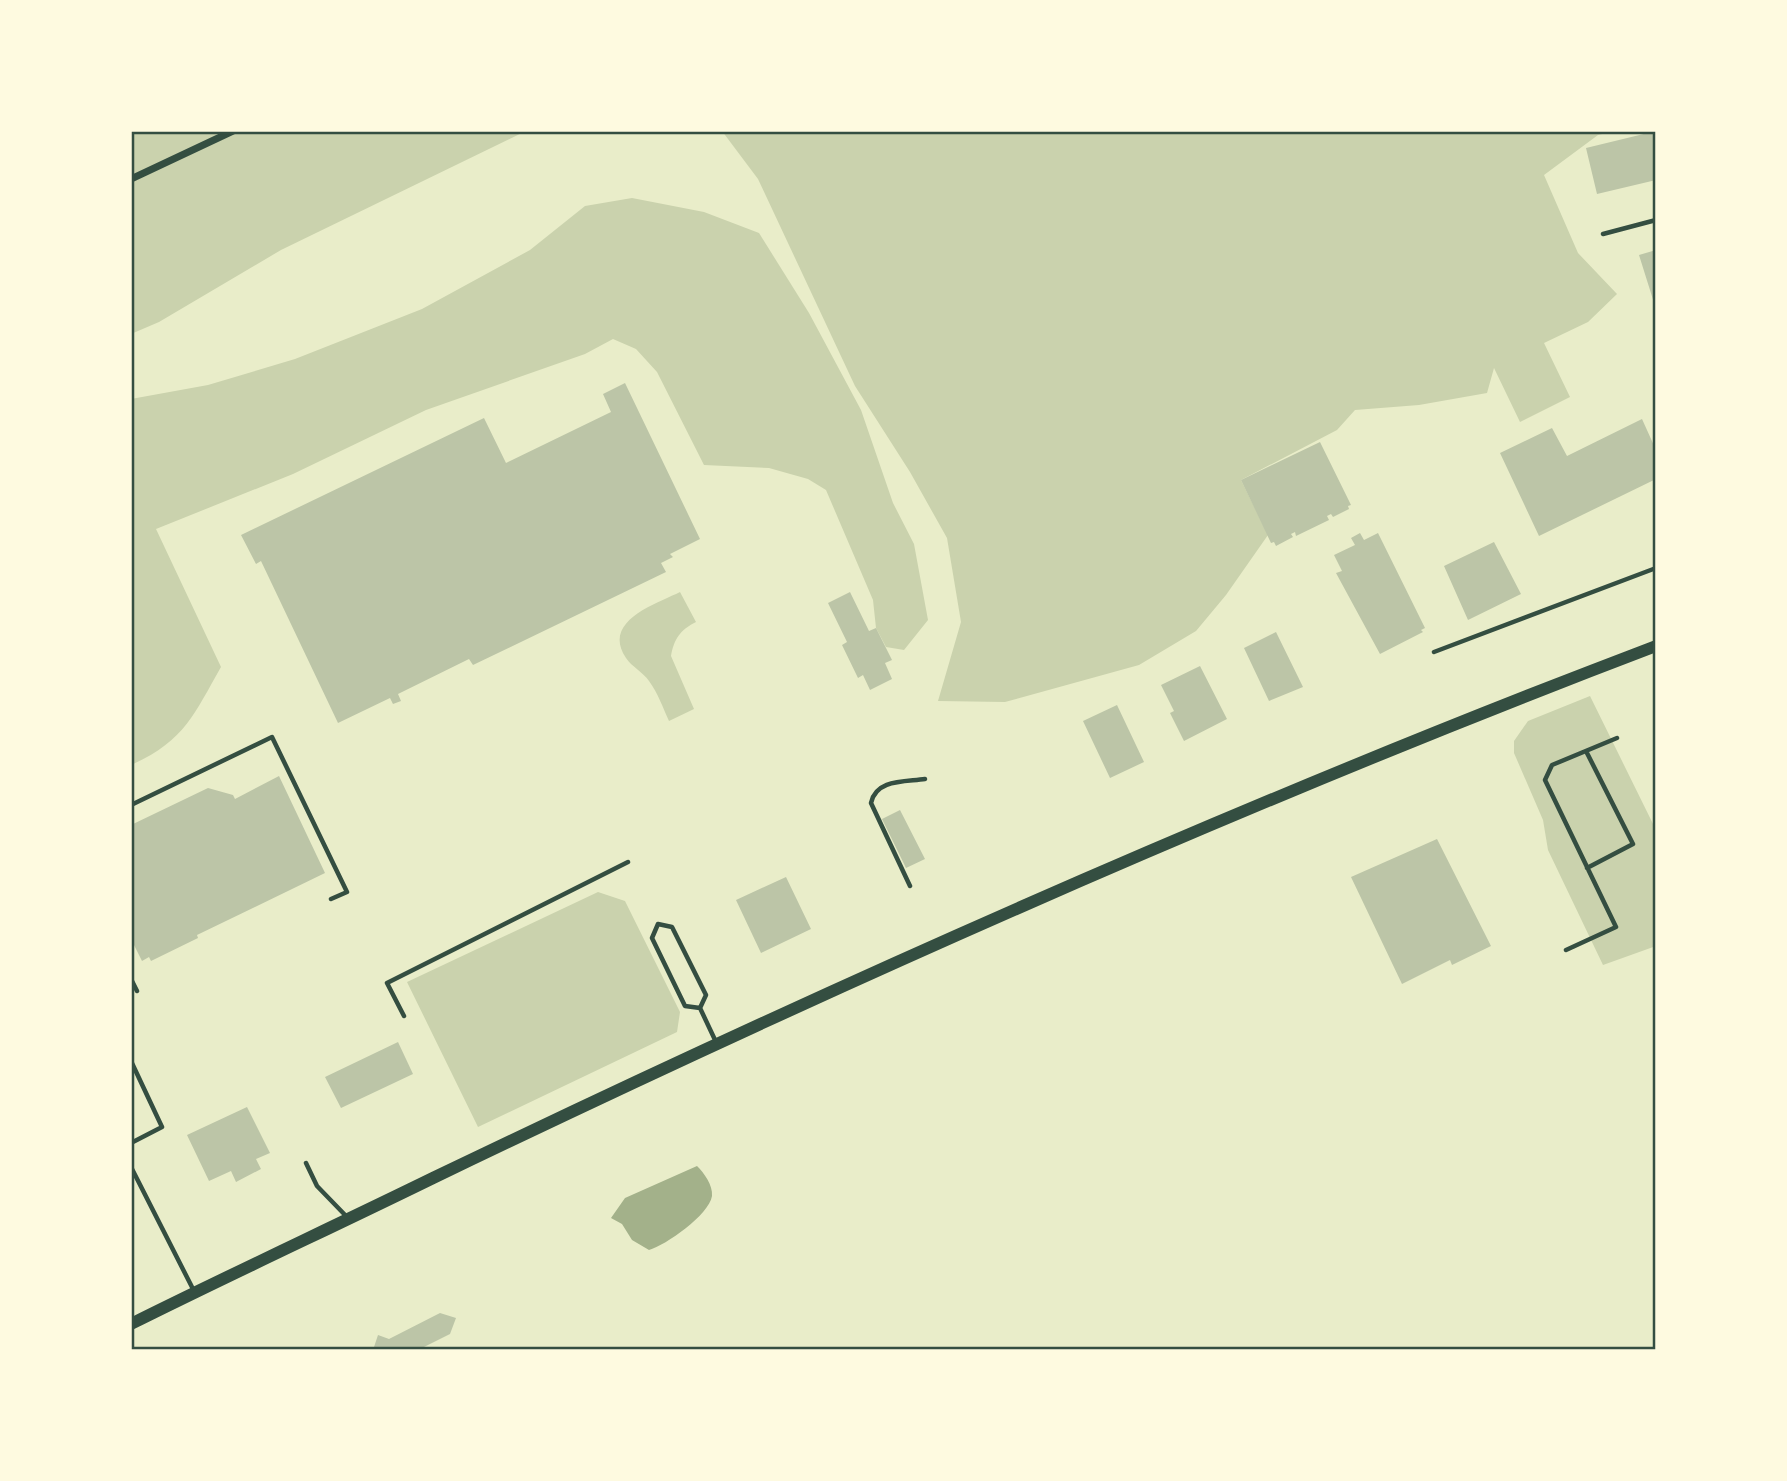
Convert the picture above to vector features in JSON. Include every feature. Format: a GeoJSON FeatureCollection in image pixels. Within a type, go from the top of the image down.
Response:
{"type":"FeatureCollection","features":[{"type":"Feature","properties":{"kind":"street"},"geometry":{"type":"LineString","coordinates":[[131,179],[233,131]]}},
{"type":"Feature","properties":{"kind":"street"},"geometry":{"type":"LineString","coordinates":[[131,1324],[716,1042],[1211,823],[1656,646]]}},
{"type":"Feature","properties":{"kind":"lane"},"geometry":{"type":"LineString","coordinates":[[1603,234],[1656,220]]}},
{"type":"Feature","properties":{"kind":"lane"},"geometry":{"type":"LineString","coordinates":[[1434,652],[1656,568]]}},
{"type":"Feature","properties":{"kind":"lane"},"geometry":{"type":"LineString","coordinates":[[131,805],[272,737],[347,892],[331,899]]}},
{"type":"Feature","properties":{"kind":"lane"},"geometry":{"type":"LineString","coordinates":[[1566,950],[1616,927],[1545,780],[1552,765],[1617,738]]}},
{"type":"Feature","properties":{"kind":"lane"},"geometry":{"type":"LineString","coordinates":[[1586,751],[1633,844],[1587,868]]}},
{"type":"Feature","properties":{"kind":"lane"},"geometry":{"type":"LineString","coordinates":[[910,886],[871,803],[874,793],[883,786],[925,779]]}},
{"type":"Feature","properties":{"kind":"lane"},"geometry":{"type":"LineString","coordinates":[[404,1016],[387,983],[628,862]]}},
{"type":"Feature","properties":{"kind":"lane"},"geometry":{"type":"LineString","coordinates":[[700,1008],[685,1006],[652,938],[658,924],[672,927],[706,995],[700,1008],[716,1042]]}},
{"type":"Feature","properties":{"kind":"lane"},"geometry":{"type":"LineString","coordinates":[[131,979],[137,991]]}},
{"type":"Feature","properties":{"kind":"lane"},"geometry":{"type":"LineString","coordinates":[[131,1061],[162,1127],[131,1143]]}},
{"type":"Feature","properties":{"kind":"lane"},"geometry":{"type":"LineString","coordinates":[[306,1163],[317,1186],[350,1219]]}},
{"type":"Feature","properties":{"kind":"lane"},"geometry":{"type":"LineString","coordinates":[[131,1167],[194,1293]]}},
{"type":"Feature","properties":{"kind":"shaded area"},"geometry":{"type":"Polygon","coordinates":[[[131,131],[526,131],[281,250],[159,322],[131,334],[131,131]]]}},
{"type":"Feature","properties":{"kind":"shaded area"},"geometry":{"type":"Polygon","coordinates":[[[722,131],[1616,131],[1598,135],[1544,175],[1578,253],[1617,294],[1588,322],[1544,343],[1570,397],[1520,422],[1494,368],[1487,393],[1419,405],[1355,410],[1337,430],[1241,480],[1268,535],[1226,595],[1196,631],[1139,665],[1005,702],[938,701],[961,622],[947,538],[910,472],[855,386],[758,179],[722,131]]]}},
{"type":"Feature","properties":{"kind":"shaded area"},"geometry":{"type":"Polygon","coordinates":[[[632,198],[704,212],[759,233],[809,313],[861,410],[893,503],[914,544],[928,620],[904,650],[886,647],[876,628],[873,600],[826,490],[808,479],[769,468],[704,465],[657,372],[636,349],[613,339],[585,354],[426,410],[293,474],[156,529],[221,667],[195,712],[176,736],[149,756],[131,765],[131,399],[208,385],[295,359],[422,309],[530,250],[585,206],[632,198]]]}},
{"type":"Feature","properties":{"kind":"shaded area"},"geometry":{"type":"Polygon","coordinates":[[[680,592],[696,622],[679,636],[671,656],[694,709],[669,721],[647,678],[626,658],[620,645],[626,624],[635,616],[680,592]]]}},
{"type":"Feature","properties":{"kind":"shaded area"},"geometry":{"type":"Polygon","coordinates":[[[1590,696],[1656,830],[1656,946],[1603,965],[1548,850],[1543,820],[1514,753],[1514,741],[1528,721],[1590,696]]]}},
{"type":"Feature","properties":{"kind":"shaded area"},"geometry":{"type":"Polygon","coordinates":[[[598,892],[625,901],[680,1012],[677,1032],[478,1127],[407,982],[598,892]]]}},
{"type":"Feature","properties":{"kind":"shaded area"},"geometry":{"type":"Polygon","coordinates":[[[697,1166],[711,1188],[709,1204],[686,1228],[666,1242],[649,1250],[632,1240],[622,1224],[611,1218],[625,1198],[697,1166]]]}},
{"type":"Feature","properties":{"kind":"building"},"geometry":{"type":"Polygon","coordinates":[[[1656,131],[1656,180],[1597,194],[1586,148],[1656,131]]]}},
{"type":"Feature","properties":{"kind":"building"},"geometry":{"type":"Polygon","coordinates":[[[1656,250],[1656,306],[1655,306],[1639,255],[1656,250]]]}},
{"type":"Feature","properties":{"kind":"building"},"geometry":{"type":"Polygon","coordinates":[[[625,383],[700,539],[670,554],[673,557],[661,563],[666,572],[473,665],[469,659],[398,694],[401,701],[393,704],[390,698],[338,723],[261,561],[256,564],[241,535],[484,418],[506,463],[611,412],[603,394],[625,383]]]}},
{"type":"Feature","properties":{"kind":"building"},"geometry":{"type":"Polygon","coordinates":[[[1642,419],[1656,450],[1656,479],[1539,536],[1500,453],[1552,428],[1567,456],[1642,419]]]}},
{"type":"Feature","properties":{"kind":"building"},"geometry":{"type":"Polygon","coordinates":[[[1320,442],[1351,505],[1348,506],[1349,509],[1333,517],[1331,514],[1327,516],[1329,520],[1296,536],[1295,532],[1291,534],[1293,537],[1276,546],[1274,542],[1271,543],[1241,480],[1320,442]]]}},
{"type":"Feature","properties":{"kind":"building"},"geometry":{"type":"Polygon","coordinates":[[[1360,533],[1364,540],[1378,533],[1425,628],[1421,630],[1423,632],[1380,654],[1336,573],[1342,571],[1334,555],[1355,545],[1351,538],[1360,533]]]}},
{"type":"Feature","properties":{"kind":"building"},"geometry":{"type":"Polygon","coordinates":[[[1494,542],[1521,594],[1468,620],[1444,566],[1494,542]]]}},
{"type":"Feature","properties":{"kind":"building"},"geometry":{"type":"Polygon","coordinates":[[[850,592],[869,631],[876,628],[892,660],[885,663],[892,679],[870,690],[863,675],[858,678],[842,645],[847,642],[828,603],[850,592]]]}},
{"type":"Feature","properties":{"kind":"building"},"geometry":{"type":"Polygon","coordinates":[[[1276,632],[1303,687],[1269,701],[1244,648],[1276,632]]]}},
{"type":"Feature","properties":{"kind":"building"},"geometry":{"type":"Polygon","coordinates":[[[1200,666],[1227,719],[1184,741],[1170,713],[1174,711],[1161,685],[1200,666]]]}},
{"type":"Feature","properties":{"kind":"building"},"geometry":{"type":"Polygon","coordinates":[[[1117,705],[1144,762],[1110,778],[1083,721],[1117,705]]]}},
{"type":"Feature","properties":{"kind":"building"},"geometry":{"type":"Polygon","coordinates":[[[279,776],[325,873],[197,935],[198,938],[151,961],[149,957],[142,961],[131,939],[131,825],[208,788],[233,795],[235,799],[279,776]]]}},
{"type":"Feature","properties":{"kind":"building"},"geometry":{"type":"Polygon","coordinates":[[[900,810],[925,859],[906,868],[882,819],[900,810]]]}},
{"type":"Feature","properties":{"kind":"building"},"geometry":{"type":"Polygon","coordinates":[[[1437,839],[1491,946],[1452,965],[1450,960],[1402,984],[1351,877],[1437,839]]]}},
{"type":"Feature","properties":{"kind":"building"},"geometry":{"type":"Polygon","coordinates":[[[786,877],[811,929],[761,953],[736,900],[786,877]]]}},
{"type":"Feature","properties":{"kind":"building"},"geometry":{"type":"Polygon","coordinates":[[[398,1042],[413,1074],[341,1108],[325,1077],[398,1042]]]}},
{"type":"Feature","properties":{"kind":"building"},"geometry":{"type":"Polygon","coordinates":[[[247,1107],[270,1153],[256,1159],[261,1169],[236,1182],[231,1171],[209,1181],[187,1135],[247,1107]]]}},
{"type":"Feature","properties":{"kind":"building"},"geometry":{"type":"Polygon","coordinates":[[[440,1313],[456,1318],[450,1334],[418,1350],[373,1350],[378,1335],[389,1339],[440,1313]]]}}]}
